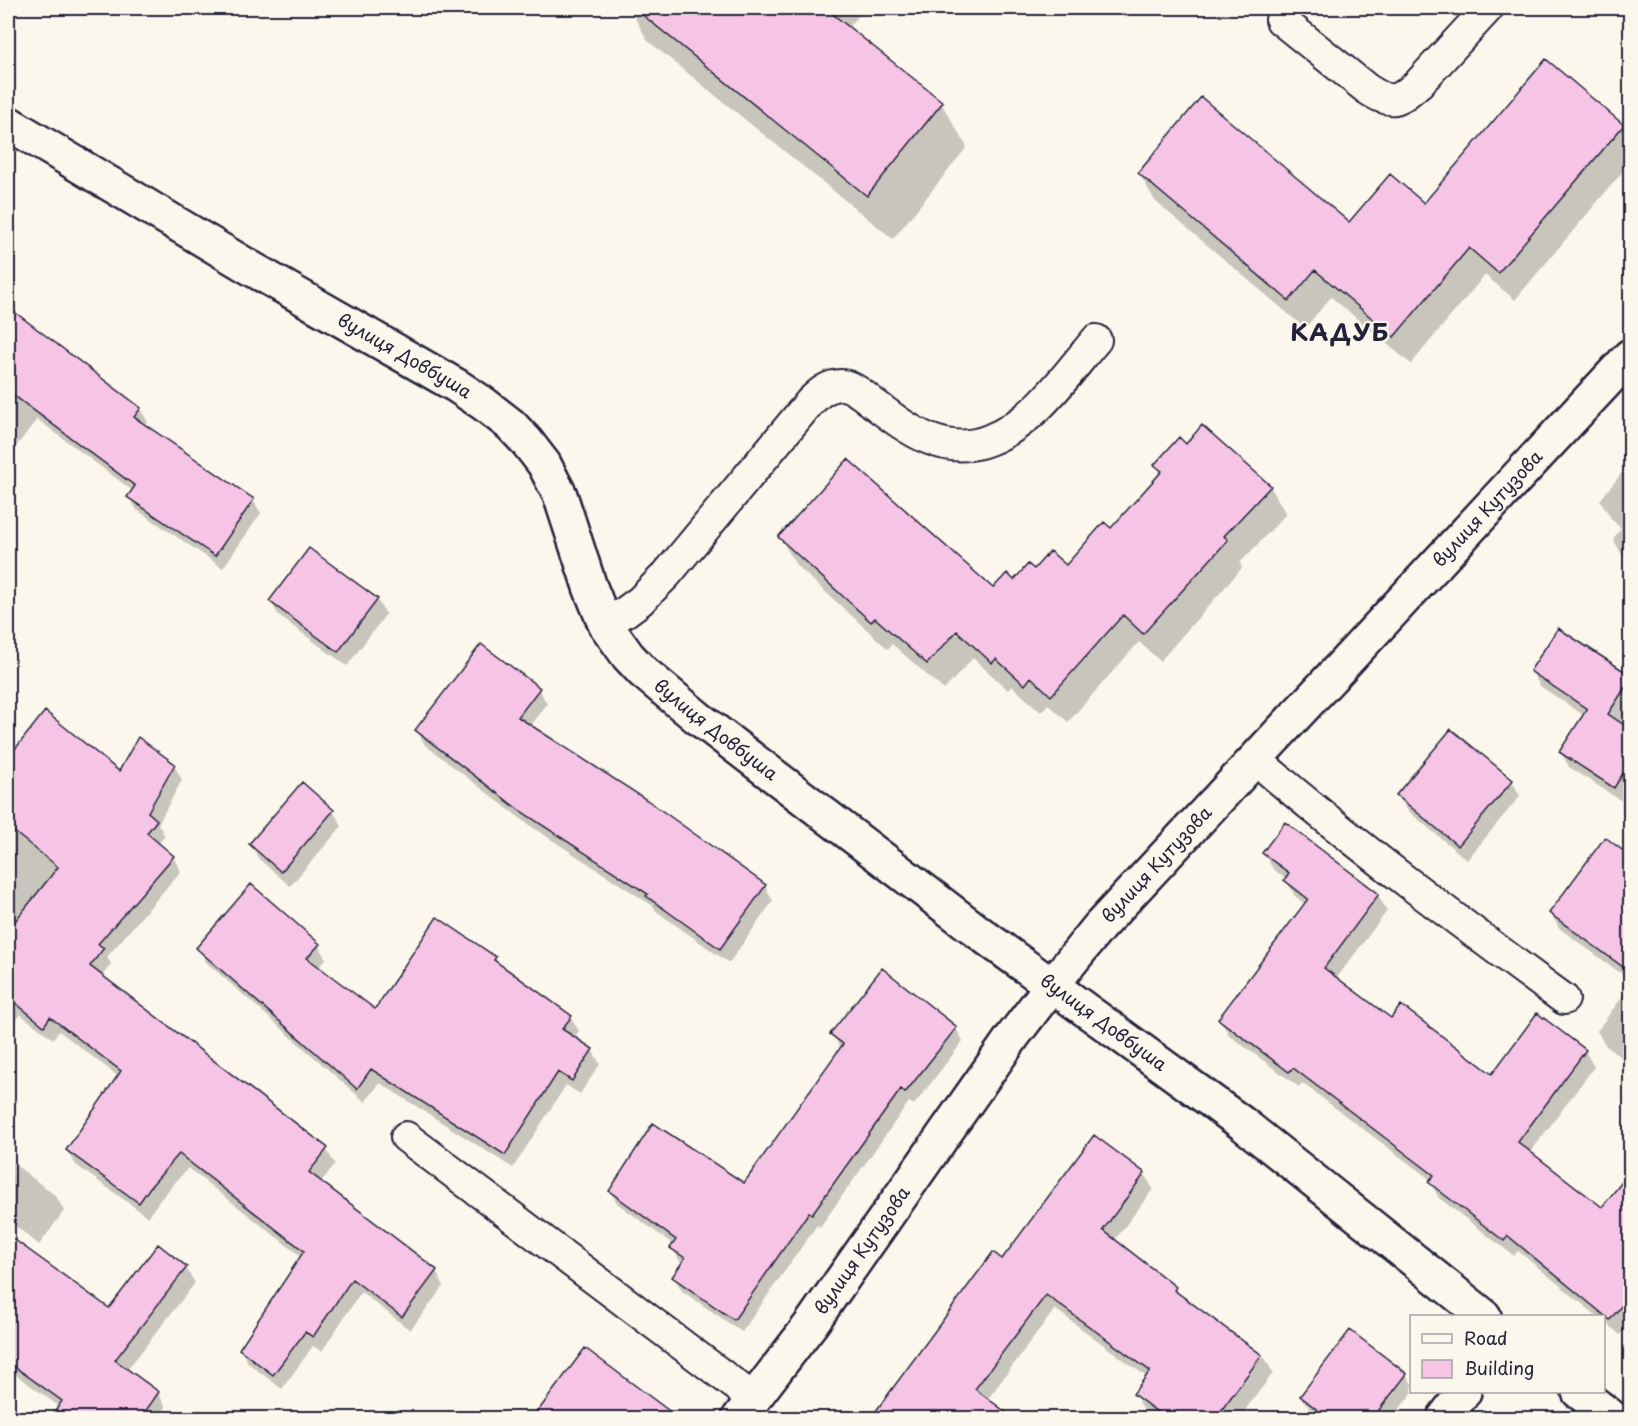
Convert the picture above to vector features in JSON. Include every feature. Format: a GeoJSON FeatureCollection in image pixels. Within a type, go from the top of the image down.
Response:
{"type":"FeatureCollection","features":[{"type":"Feature","properties":{"kind":"street","name":"вулиця Довбуша"},"geometry":{"type":"LineString","coordinates":[[8,123],[249,267],[458,386],[511,425],[544,464],[560,495],[604,624],[628,656],[662,689],[968,924],[1243,1124],[1482,1315]]}},
{"type":"Feature","properties":{"kind":"street","name":"вулиця Кутузова"},"geometry":{"type":"LineString","coordinates":[[746,1409],[811,1324],[945,1131],[1052,985],[1099,927],[1630,356]]}},
{"type":"Feature","properties":{"kind":"street"},"geometry":{"type":"LineString","coordinates":[[1444,1419],[1463,1393]]}},
{"type":"Feature","properties":{"kind":"street"},"geometry":{"type":"LineString","coordinates":[[1580,1393],[1613,1419]]}},
{"type":"Feature","properties":{"kind":"lane"},"geometry":{"type":"LineString","coordinates":[[1281,20],[1367,90],[1381,98],[1394,100],[1419,83],[1488,8]]}},
{"type":"Feature","properties":{"kind":"lane"},"geometry":{"type":"LineString","coordinates":[[604,624],[625,612],[652,590],[820,392],[831,386],[843,385],[855,390],[925,438],[941,444],[962,446],[987,441],[1020,423],[1037,408],[1096,340]]}},
{"type":"Feature","properties":{"kind":"lane"},"geometry":{"type":"LineString","coordinates":[[1255,759],[1365,851],[1564,999]]}},
{"type":"Feature","properties":{"kind":"lane"},"geometry":{"type":"LineString","coordinates":[[406,1137],[746,1409]]}},
{"type":"Feature","properties":{"kind":"building"},"geometry":{"type":"Polygon","coordinates":[[[634,8],[825,8],[943,102],[867,196],[634,8]]]}},
{"type":"Feature","properties":{"kind":"building"},"geometry":{"type":"Polygon","coordinates":[[[1546,59],[1624,125],[1498,273],[1469,248],[1394,337],[1315,270],[1289,301],[1138,173],[1201,97],[1349,222],[1390,174],[1424,203],[1546,59]]]}},
{"type":"Feature","properties":{"kind":"building"},"geometry":{"type":"Polygon","coordinates":[[[8,307],[141,408],[134,417],[254,499],[215,556],[127,497],[135,486],[8,391],[8,307]]]}},
{"type":"Feature","properties":{"kind":"building"},"geometry":{"type":"Polygon","coordinates":[[[1202,425],[1271,486],[1224,536],[1228,540],[1143,634],[1123,615],[1051,696],[1031,677],[1025,685],[996,659],[992,663],[957,631],[927,664],[875,618],[871,622],[778,537],[848,459],[993,588],[1007,573],[1014,580],[1028,564],[1034,569],[1050,551],[1066,565],[1104,522],[1111,528],[1162,471],[1154,465],[1179,437],[1186,444],[1202,425]]]}},
{"type":"Feature","properties":{"kind":"building"},"geometry":{"type":"Polygon","coordinates":[[[309,548],[378,599],[338,652],[269,601],[309,548]]]}},
{"type":"Feature","properties":{"kind":"building"},"geometry":{"type":"Polygon","coordinates":[[[1558,628],[1630,675],[1630,680],[1608,714],[1630,729],[1630,762],[1614,788],[1559,752],[1587,709],[1530,671],[1558,628]]]}},
{"type":"Feature","properties":{"kind":"building"},"geometry":{"type":"Polygon","coordinates":[[[481,644],[540,688],[518,717],[647,800],[766,885],[720,949],[646,896],[648,894],[519,810],[415,730],[481,644]]]}},
{"type":"Feature","properties":{"kind":"building"},"geometry":{"type":"Polygon","coordinates":[[[45,711],[119,771],[138,737],[175,764],[148,812],[157,820],[147,833],[174,856],[98,944],[104,948],[90,966],[328,1148],[309,1172],[437,1270],[402,1317],[352,1279],[313,1337],[305,1332],[273,1375],[239,1349],[304,1251],[179,1154],[139,1203],[66,1150],[121,1071],[50,1017],[44,1026],[8,997],[8,930],[58,867],[8,827],[8,758],[45,711]]]}},
{"type":"Feature","properties":{"kind":"building"},"geometry":{"type":"Polygon","coordinates":[[[1451,729],[1513,780],[1458,846],[1396,795],[1451,729]]]}},
{"type":"Feature","properties":{"kind":"building"},"geometry":{"type":"Polygon","coordinates":[[[302,782],[334,810],[281,872],[249,844],[302,782]]]}},
{"type":"Feature","properties":{"kind":"building"},"geometry":{"type":"Polygon","coordinates":[[[1285,822],[1379,894],[1324,968],[1391,1018],[1401,1005],[1492,1074],[1537,1013],[1586,1050],[1518,1142],[1602,1207],[1630,1172],[1630,1295],[1610,1320],[1508,1236],[1504,1241],[1428,1182],[1434,1175],[1293,1068],[1289,1072],[1218,1019],[1308,899],[1284,880],[1289,873],[1262,853],[1285,822]]]}},
{"type":"Feature","properties":{"kind":"building"},"geometry":{"type":"Polygon","coordinates":[[[1605,837],[1630,856],[1630,972],[1549,913],[1605,837]]]}},
{"type":"Feature","properties":{"kind":"building"},"geometry":{"type":"Polygon","coordinates":[[[251,884],[320,944],[307,958],[375,1009],[437,917],[496,957],[494,960],[572,1016],[562,1029],[593,1049],[572,1081],[558,1072],[505,1155],[371,1069],[357,1089],[196,948],[251,884]]]}},
{"type":"Feature","properties":{"kind":"building"},"geometry":{"type":"Polygon","coordinates":[[[882,968],[957,1027],[905,1093],[901,1089],[812,1214],[809,1212],[734,1320],[672,1277],[685,1258],[670,1248],[676,1240],[609,1191],[653,1123],[744,1183],[843,1044],[830,1034],[882,968]]]}},
{"type":"Feature","properties":{"kind":"building"},"geometry":{"type":"Polygon","coordinates":[[[1094,1135],[1145,1173],[1103,1230],[1176,1287],[1174,1290],[1262,1355],[1215,1419],[1167,1419],[1133,1394],[1150,1371],[1046,1295],[975,1389],[1015,1419],[870,1419],[993,1252],[1002,1259],[1094,1135]]]}},
{"type":"Feature","properties":{"kind":"building"},"geometry":{"type":"Polygon","coordinates":[[[8,1235],[109,1308],[158,1244],[187,1267],[115,1360],[159,1392],[140,1419],[50,1419],[62,1401],[8,1362],[8,1235]]]}},
{"type":"Feature","properties":{"kind":"building"},"geometry":{"type":"Polygon","coordinates":[[[1350,1330],[1407,1374],[1372,1419],[1329,1419],[1300,1396],[1350,1330]]]}},
{"type":"Feature","properties":{"kind":"building"},"geometry":{"type":"Polygon","coordinates":[[[585,1348],[680,1419],[532,1419],[585,1348]]]}},
{"type":"Feature","properties":{"kind":"district","name":"КАДУБ"},"geometry":{"type":"Point","coordinates":[1340,333]}}]}
